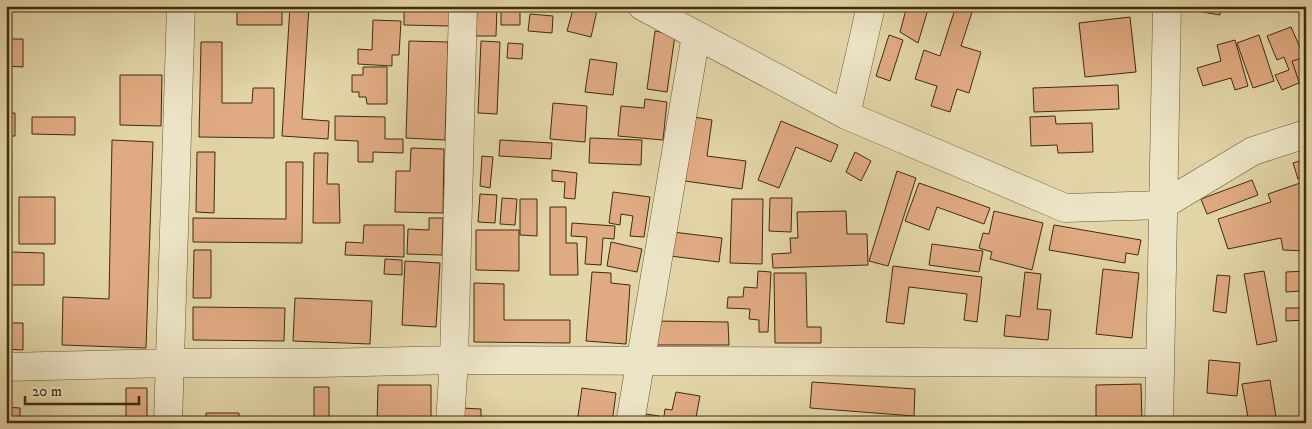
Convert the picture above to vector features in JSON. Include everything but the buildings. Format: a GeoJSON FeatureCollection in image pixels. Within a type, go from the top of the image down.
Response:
{"type":"FeatureCollection","features":[{"type":"Feature","properties":{"kind":"street"},"geometry":{"type":"LineString","coordinates":[[168,423],[181,6]]}},
{"type":"Feature","properties":{"kind":"street"},"geometry":{"type":"LineString","coordinates":[[450,423],[454,360],[463,6]]}},
{"type":"Feature","properties":{"kind":"street"},"geometry":{"type":"LineString","coordinates":[[642,6],[846,114],[1065,208],[1163,205],[1253,151],[1306,134]]}},
{"type":"Feature","properties":{"kind":"street"},"geometry":{"type":"LineString","coordinates":[[846,114],[871,6]]}},
{"type":"Feature","properties":{"kind":"street"},"geometry":{"type":"LineString","coordinates":[[1159,423],[1167,8]]}},
{"type":"Feature","properties":{"kind":"street"},"geometry":{"type":"LineString","coordinates":[[630,423],[696,35]]}},
{"type":"Feature","properties":{"kind":"street"},"geometry":{"type":"LineString","coordinates":[[6,367],[454,360],[1159,363]]}}]}
